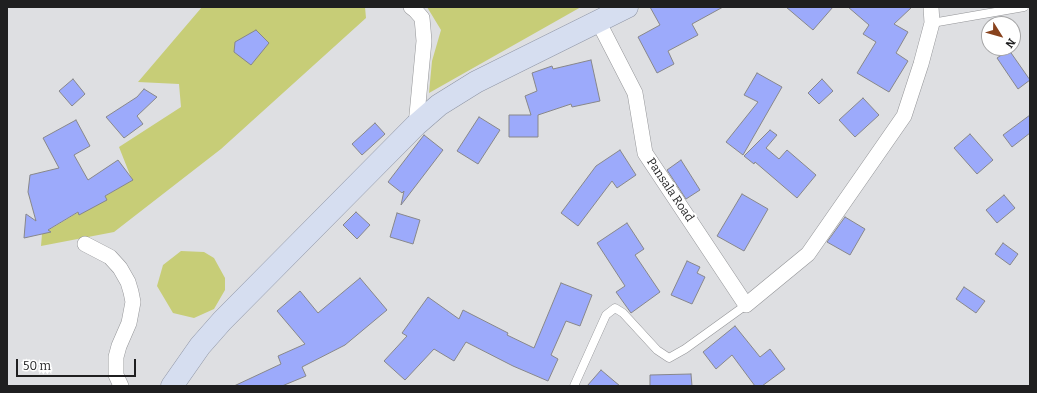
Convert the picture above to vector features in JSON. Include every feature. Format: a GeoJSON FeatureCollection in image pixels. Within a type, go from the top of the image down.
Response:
{"type":"FeatureCollection","features":[{"type":"Feature","properties":{"kind":"highway"},"geometry":{"type":"LineString","coordinates":[[172,386],[200,346],[222,321],[416,125],[439,105],[476,82],[627,7]]}},
{"type":"Feature","properties":{"kind":"street"},"geometry":{"type":"LineString","coordinates":[[411,7],[422,18],[424,29],[416,125]]}},
{"type":"Feature","properties":{"kind":"street"},"geometry":{"type":"LineString","coordinates":[[746,305],[808,254],[904,116],[921,64],[932,23],[932,7]]}},
{"type":"Feature","properties":{"kind":"street","name":"Pansala Road"},"geometry":{"type":"LineString","coordinates":[[598,21],[635,93],[645,153],[746,305]]}},
{"type":"Feature","properties":{"kind":"street"},"geometry":{"type":"LineString","coordinates":[[85,244],[110,257],[120,268],[128,282],[131,292],[132,302],[129,323],[124,332],[116,357],[116,376],[121,386]]}},
{"type":"Feature","properties":{"kind":"lane"},"geometry":{"type":"LineString","coordinates":[[932,23],[1024,7]]}},
{"type":"Feature","properties":{"kind":"lane"},"geometry":{"type":"LineString","coordinates":[[574,386],[606,315],[616,308],[623,313],[657,350],[670,358],[746,305]]}},
{"type":"Feature","properties":{"kind":"green space"},"geometry":{"type":"Polygon","coordinates":[[[202,7],[365,7],[366,18],[221,149],[114,232],[41,246],[42,234],[132,180],[119,147],[181,107],[179,84],[138,82],[202,7]]]}},
{"type":"Feature","properties":{"kind":"green space"},"geometry":{"type":"Polygon","coordinates":[[[427,7],[581,7],[429,93],[432,61],[441,30],[427,7]]]}},
{"type":"Feature","properties":{"kind":"green space"},"geometry":{"type":"Polygon","coordinates":[[[181,251],[204,252],[214,258],[225,278],[225,290],[214,309],[194,318],[173,313],[157,286],[163,265],[181,251]]]}},
{"type":"Feature","properties":{"kind":"building"},"geometry":{"type":"Polygon","coordinates":[[[650,7],[723,7],[692,24],[698,35],[668,51],[674,64],[657,73],[638,37],[660,25],[650,7]]]}},
{"type":"Feature","properties":{"kind":"building"},"geometry":{"type":"Polygon","coordinates":[[[786,7],[833,7],[813,30],[786,7]]]}},
{"type":"Feature","properties":{"kind":"building"},"geometry":{"type":"Polygon","coordinates":[[[848,7],[912,7],[894,24],[908,32],[896,53],[908,61],[889,92],[857,73],[876,42],[863,34],[869,25],[848,7]]]}},
{"type":"Feature","properties":{"kind":"building"},"geometry":{"type":"Polygon","coordinates":[[[256,30],[269,43],[251,65],[234,52],[235,42],[256,30]]]}},
{"type":"Feature","properties":{"kind":"building"},"geometry":{"type":"Polygon","coordinates":[[[1000,56],[1013,56],[1030,80],[1018,89],[997,58],[1000,56]]]}},
{"type":"Feature","properties":{"kind":"building"},"geometry":{"type":"Polygon","coordinates":[[[591,60],[600,101],[572,107],[571,104],[538,115],[538,137],[509,137],[509,115],[531,115],[525,96],[537,91],[532,73],[552,66],[553,69],[591,60]]]}},
{"type":"Feature","properties":{"kind":"building"},"geometry":{"type":"Polygon","coordinates":[[[757,73],[782,87],[743,155],[726,142],[758,102],[744,95],[757,73]]]}},
{"type":"Feature","properties":{"kind":"building"},"geometry":{"type":"Polygon","coordinates":[[[73,79],[85,94],[72,106],[59,91],[73,79]]]}},
{"type":"Feature","properties":{"kind":"building"},"geometry":{"type":"Polygon","coordinates":[[[822,79],[833,91],[819,104],[808,93],[822,79]]]}},
{"type":"Feature","properties":{"kind":"building"},"geometry":{"type":"Polygon","coordinates":[[[144,89],[157,97],[137,116],[143,124],[124,138],[106,117],[137,97],[144,89]]]}},
{"type":"Feature","properties":{"kind":"building"},"geometry":{"type":"Polygon","coordinates":[[[863,98],[879,115],[855,137],[839,120],[863,98]]]}},
{"type":"Feature","properties":{"kind":"building"},"geometry":{"type":"Polygon","coordinates":[[[1030,115],[1030,133],[1012,147],[1003,135],[1030,115]]]}},
{"type":"Feature","properties":{"kind":"building"},"geometry":{"type":"Polygon","coordinates":[[[479,117],[500,130],[478,164],[457,151],[479,117]]]}},
{"type":"Feature","properties":{"kind":"building"},"geometry":{"type":"Polygon","coordinates":[[[76,120],[90,146],[74,155],[88,180],[118,160],[133,180],[105,196],[107,200],[79,215],[78,212],[48,230],[51,232],[24,238],[26,214],[36,221],[28,192],[30,175],[59,168],[43,138],[76,120]]]}},
{"type":"Feature","properties":{"kind":"building"},"geometry":{"type":"Polygon","coordinates":[[[375,123],[385,134],[362,155],[352,144],[375,123]]]}},
{"type":"Feature","properties":{"kind":"building"},"geometry":{"type":"Polygon","coordinates":[[[770,130],[777,135],[766,148],[779,159],[787,150],[816,175],[797,198],[755,162],[754,164],[744,156],[770,130]]]}},
{"type":"Feature","properties":{"kind":"building"},"geometry":{"type":"Polygon","coordinates":[[[970,134],[993,160],[977,174],[954,148],[970,134]]]}},
{"type":"Feature","properties":{"kind":"building"},"geometry":{"type":"Polygon","coordinates":[[[424,135],[443,150],[401,205],[404,191],[402,193],[388,182],[424,135]]]}},
{"type":"Feature","properties":{"kind":"building"},"geometry":{"type":"Polygon","coordinates":[[[620,150],[636,175],[617,188],[612,181],[578,226],[561,213],[596,166],[620,150]]]}},
{"type":"Feature","properties":{"kind":"building"},"geometry":{"type":"Polygon","coordinates":[[[681,160],[700,190],[686,199],[667,170],[681,160]]]}},
{"type":"Feature","properties":{"kind":"building"},"geometry":{"type":"Polygon","coordinates":[[[742,194],[768,209],[744,251],[717,236],[742,194]]]}},
{"type":"Feature","properties":{"kind":"building"},"geometry":{"type":"Polygon","coordinates":[[[1004,195],[1015,208],[997,223],[986,210],[1004,195]]]}},
{"type":"Feature","properties":{"kind":"building"},"geometry":{"type":"Polygon","coordinates":[[[356,212],[370,225],[357,239],[343,225],[356,212]]]}},
{"type":"Feature","properties":{"kind":"building"},"geometry":{"type":"Polygon","coordinates":[[[397,213],[420,220],[413,244],[390,237],[397,213]]]}},
{"type":"Feature","properties":{"kind":"building"},"geometry":{"type":"Polygon","coordinates":[[[845,217],[865,229],[850,255],[827,242],[845,217]]]}},
{"type":"Feature","properties":{"kind":"building"},"geometry":{"type":"Polygon","coordinates":[[[627,223],[644,249],[635,255],[660,292],[631,313],[616,292],[625,286],[597,243],[627,223]]]}},
{"type":"Feature","properties":{"kind":"building"},"geometry":{"type":"Polygon","coordinates":[[[1003,243],[1018,254],[1010,265],[995,254],[1003,243]]]}},
{"type":"Feature","properties":{"kind":"building"},"geometry":{"type":"Polygon","coordinates":[[[687,261],[700,267],[697,273],[705,277],[692,304],[671,295],[687,261]]]}},
{"type":"Feature","properties":{"kind":"building"},"geometry":{"type":"Polygon","coordinates":[[[360,278],[387,310],[345,345],[302,367],[306,376],[282,386],[234,386],[281,364],[278,356],[305,344],[277,311],[300,291],[318,313],[360,278]]]}},
{"type":"Feature","properties":{"kind":"building"},"geometry":{"type":"Polygon","coordinates":[[[561,283],[592,295],[580,326],[566,321],[551,355],[558,359],[548,381],[513,366],[466,342],[454,361],[434,349],[405,380],[384,361],[407,336],[402,333],[428,297],[459,319],[463,310],[508,333],[507,335],[534,348],[561,283]]]}},
{"type":"Feature","properties":{"kind":"building"},"geometry":{"type":"Polygon","coordinates":[[[964,287],[985,301],[976,313],[956,299],[964,287]]]}},
{"type":"Feature","properties":{"kind":"building"},"geometry":{"type":"Polygon","coordinates":[[[735,326],[760,357],[770,349],[785,369],[762,386],[755,386],[732,355],[716,369],[703,352],[735,326]]]}},
{"type":"Feature","properties":{"kind":"building"},"geometry":{"type":"Polygon","coordinates":[[[601,370],[620,386],[587,386],[601,370]]]}},
{"type":"Feature","properties":{"kind":"building"},"geometry":{"type":"Polygon","coordinates":[[[691,374],[692,386],[650,386],[650,375],[691,374]]]}}]}
